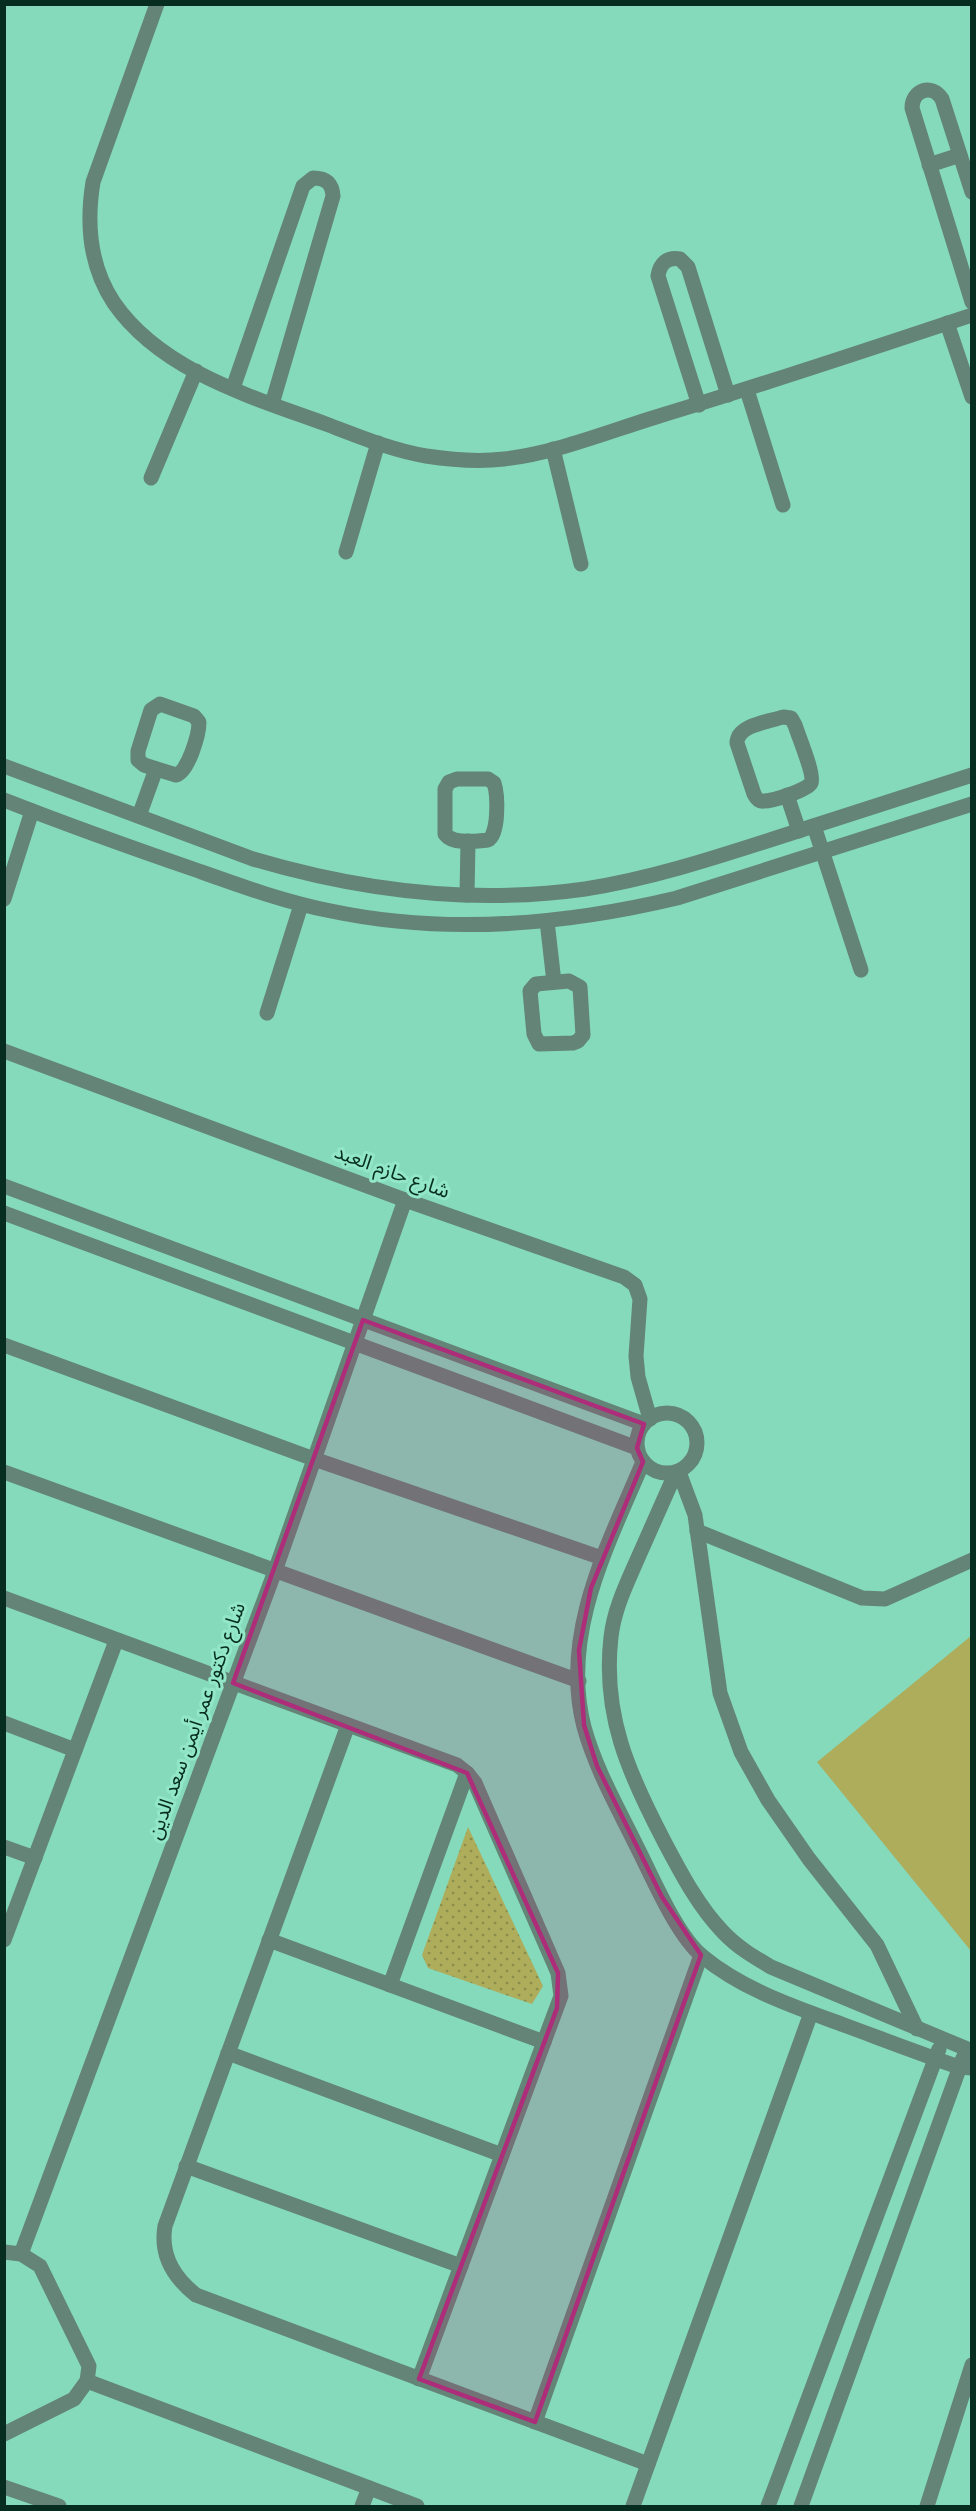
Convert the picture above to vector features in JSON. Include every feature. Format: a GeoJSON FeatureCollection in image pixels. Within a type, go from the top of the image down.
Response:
{"type":"FeatureCollection","features":[{"type":"Feature","properties":{"kind":"street"},"geometry":{"type":"LineString","coordinates":[[158,4],[93,182],[89,207],[89,233],[99,273],[114,303],[130,323],[165,353],[196,371],[272,404],[378,443],[423,456],[477,460],[530,455],[747,390],[972,315]]}},
{"type":"Feature","properties":{"kind":"street"},"geometry":{"type":"LineString","coordinates":[[972,192],[942,99],[934,91],[923,90],[914,97],[912,108],[972,302]]}},
{"type":"Feature","properties":{"kind":"street"},"geometry":{"type":"LineString","coordinates":[[929,165],[960,155]]}},
{"type":"Feature","properties":{"kind":"street"},"geometry":{"type":"LineString","coordinates":[[233,388],[303,186],[313,178],[326,180],[330,184],[333,196],[272,404]]}},
{"type":"Feature","properties":{"kind":"street"},"geometry":{"type":"LineString","coordinates":[[699,405],[658,276],[659,269],[668,260],[680,259],[688,267],[728,395]]}},
{"type":"Feature","properties":{"kind":"street"},"geometry":{"type":"LineString","coordinates":[[947,323],[972,397]]}},
{"type":"Feature","properties":{"kind":"street"},"geometry":{"type":"LineString","coordinates":[[151,478],[196,371]]}},
{"type":"Feature","properties":{"kind":"street"},"geometry":{"type":"LineString","coordinates":[[747,390],[783,505]]}},
{"type":"Feature","properties":{"kind":"street"},"geometry":{"type":"LineString","coordinates":[[346,552],[378,443]]}},
{"type":"Feature","properties":{"kind":"street"},"geometry":{"type":"LineString","coordinates":[[553,449],[581,564]]}},
{"type":"Feature","properties":{"kind":"street"},"geometry":{"type":"LineString","coordinates":[[165,704],[194,716],[198,719],[199,726],[184,771],[176,775],[156,769],[140,763],[137,755],[150,711],[156,705],[165,704]]}},
{"type":"Feature","properties":{"kind":"street"},"geometry":{"type":"LineString","coordinates":[[788,717],[795,725],[813,778],[808,786],[787,795],[764,802],[756,798],[737,740],[744,730],[788,717]]}},
{"type":"Feature","properties":{"kind":"street"},"geometry":{"type":"LineString","coordinates":[[4,766],[253,859],[324,878],[376,888],[467,895],[543,893],[626,881],[707,861],[972,775]]}},
{"type":"Feature","properties":{"kind":"street"},"geometry":{"type":"LineString","coordinates":[[139,816],[156,769]]}},
{"type":"Feature","properties":{"kind":"street"},"geometry":{"type":"LineString","coordinates":[[457,779],[492,780],[495,786],[495,834],[488,840],[468,841],[451,840],[446,834],[446,785],[457,779]]}},
{"type":"Feature","properties":{"kind":"street"},"geometry":{"type":"LineString","coordinates":[[787,795],[799,831]]}},
{"type":"Feature","properties":{"kind":"street"},"geometry":{"type":"LineString","coordinates":[[4,800],[127,846],[301,905],[332,912],[409,922],[486,925],[602,914],[677,898],[972,804]]}},
{"type":"Feature","properties":{"kind":"street"},"geometry":{"type":"LineString","coordinates":[[4,899],[32,811]]}},
{"type":"Feature","properties":{"kind":"street"},"geometry":{"type":"LineString","coordinates":[[814,826],[861,970]]}},
{"type":"Feature","properties":{"kind":"street"},"geometry":{"type":"LineString","coordinates":[[467,895],[468,841]]}},
{"type":"Feature","properties":{"kind":"street"},"geometry":{"type":"LineString","coordinates":[[267,1013],[301,905]]}},
{"type":"Feature","properties":{"kind":"street"},"geometry":{"type":"LineString","coordinates":[[547,921],[554,982]]}},
{"type":"Feature","properties":{"kind":"street"},"geometry":{"type":"LineString","coordinates":[[574,981],[580,987],[584,1031],[581,1039],[573,1043],[538,1044],[534,1034],[531,991],[536,984],[554,982],[574,981]]}},
{"type":"Feature","properties":{"kind":"street","name":"شارع حازم العبد"},"geometry":{"type":"LineString","coordinates":[[4,1051],[405,1200],[624,1277],[635,1285],[640,1299],[636,1334],[638,1377],[646,1422]]}},
{"type":"Feature","properties":{"kind":"street"},"geometry":{"type":"LineString","coordinates":[[4,1186],[363,1320],[646,1422]]}},
{"type":"Feature","properties":{"kind":"street","name":"شارع دكتور عمر أيمن سعد الدين"},"geometry":{"type":"LineString","coordinates":[[21,2254],[275,1570],[405,1200]]}},
{"type":"Feature","properties":{"kind":"street"},"geometry":{"type":"LineString","coordinates":[[4,1213],[355,1343],[640,1455]]}},
{"type":"Feature","properties":{"kind":"street"},"geometry":{"type":"LineString","coordinates":[[4,1345],[314,1459],[602,1558]]}},
{"type":"Feature","properties":{"kind":"street"},"geometry":{"type":"LineString","coordinates":[[677,1472],[664,1474],[652,1470],[640,1455],[637,1439],[646,1422],[666,1413],[686,1420],[693,1427],[697,1437],[694,1457],[677,1472],[618,1604],[611,1636],[611,1702],[617,1734],[627,1765],[679,1869],[706,1912],[725,1934],[747,1952],[771,1967],[969,2050],[965,2068],[801,2506]]}},
{"type":"Feature","properties":{"kind":"street"},"geometry":{"type":"LineString","coordinates":[[640,1455],[602,1558],[583,1618],[579,1650],[579,1681],[584,1725],[597,1766],[670,1913],[700,1954],[744,1983],[772,1998],[965,2068]]}},
{"type":"Feature","properties":{"kind":"street"},"geometry":{"type":"LineString","coordinates":[[4,1472],[579,1681]]}},
{"type":"Feature","properties":{"kind":"street"},"geometry":{"type":"LineString","coordinates":[[677,1472],[693,1506],[720,1693],[741,1752],[768,1800],[809,1859],[876,1945],[917,2029]]}},
{"type":"Feature","properties":{"kind":"street"},"geometry":{"type":"LineString","coordinates":[[697,1531],[862,1598],[885,1599],[972,1560]]}},
{"type":"Feature","properties":{"kind":"street"},"geometry":{"type":"LineString","coordinates":[[4,1598],[451,1763],[467,1773],[475,1783],[558,1972],[561,1996],[419,2379]]}},
{"type":"Feature","properties":{"kind":"street"},"geometry":{"type":"LineString","coordinates":[[4,1940],[116,1641]]}},
{"type":"Feature","properties":{"kind":"street"},"geometry":{"type":"LineString","coordinates":[[4,1723],[75,1750]]}},
{"type":"Feature","properties":{"kind":"street"},"geometry":{"type":"LineString","coordinates":[[348,1725],[165,2226],[163,2240],[172,2272],[196,2295],[648,2463]]}},
{"type":"Feature","properties":{"kind":"street"},"geometry":{"type":"LineString","coordinates":[[390,1985],[467,1773]]}},
{"type":"Feature","properties":{"kind":"street"},"geometry":{"type":"LineString","coordinates":[[4,1847],[35,1858]]}},
{"type":"Feature","properties":{"kind":"street"},"geometry":{"type":"LineString","coordinates":[[269,1940],[544,2042]]}},
{"type":"Feature","properties":{"kind":"street"},"geometry":{"type":"LineString","coordinates":[[535,2422],[700,1954]]}},
{"type":"Feature","properties":{"kind":"street"},"geometry":{"type":"LineString","coordinates":[[633,2506],[811,2013]]}},
{"type":"Feature","properties":{"kind":"street"},"geometry":{"type":"LineString","coordinates":[[768,2506],[943,2038]]}},
{"type":"Feature","properties":{"kind":"street"},"geometry":{"type":"LineString","coordinates":[[228,2053],[502,2155]]}},
{"type":"Feature","properties":{"kind":"street"},"geometry":{"type":"LineString","coordinates":[[186,2166],[461,2266]]}},
{"type":"Feature","properties":{"kind":"street"},"geometry":{"type":"LineString","coordinates":[[4,2252],[21,2254],[40,2266],[89,2366],[87,2381],[74,2399],[4,2434]]}},
{"type":"Feature","properties":{"kind":"street"},"geometry":{"type":"LineString","coordinates":[[927,2506],[972,2365]]}},
{"type":"Feature","properties":{"kind":"street"},"geometry":{"type":"LineString","coordinates":[[87,2381],[417,2506]]}},
{"type":"Feature","properties":{"kind":"street"},"geometry":{"type":"LineString","coordinates":[[4,2487],[59,2506]]}},
{"type":"Feature","properties":{"kind":"street"},"geometry":{"type":"LineString","coordinates":[[362,2506],[369,2488]]}},
{"type":"Feature","properties":{"kind":"highlighted area"},"geometry":{"type":"Polygon","coordinates":[[[363,1320],[644,1424],[637,1448],[643,1462],[591,1588],[579,1650],[584,1725],[597,1766],[662,1897],[701,1955],[535,2422],[419,2379],[557,2008],[558,1973],[467,1773],[233,1683],[363,1320]]]}},
{"type":"Feature","properties":{"kind":"shaded area"},"geometry":{"type":"Polygon","coordinates":[[[971,1636],[971,1951],[817,1762],[971,1636]]]}},
{"type":"Feature","properties":{"kind":"shaded area"},"geometry":{"type":"Polygon","coordinates":[[[468,1827],[543,1986],[532,2004],[428,1968],[422,1955],[468,1827]]]}}]}
